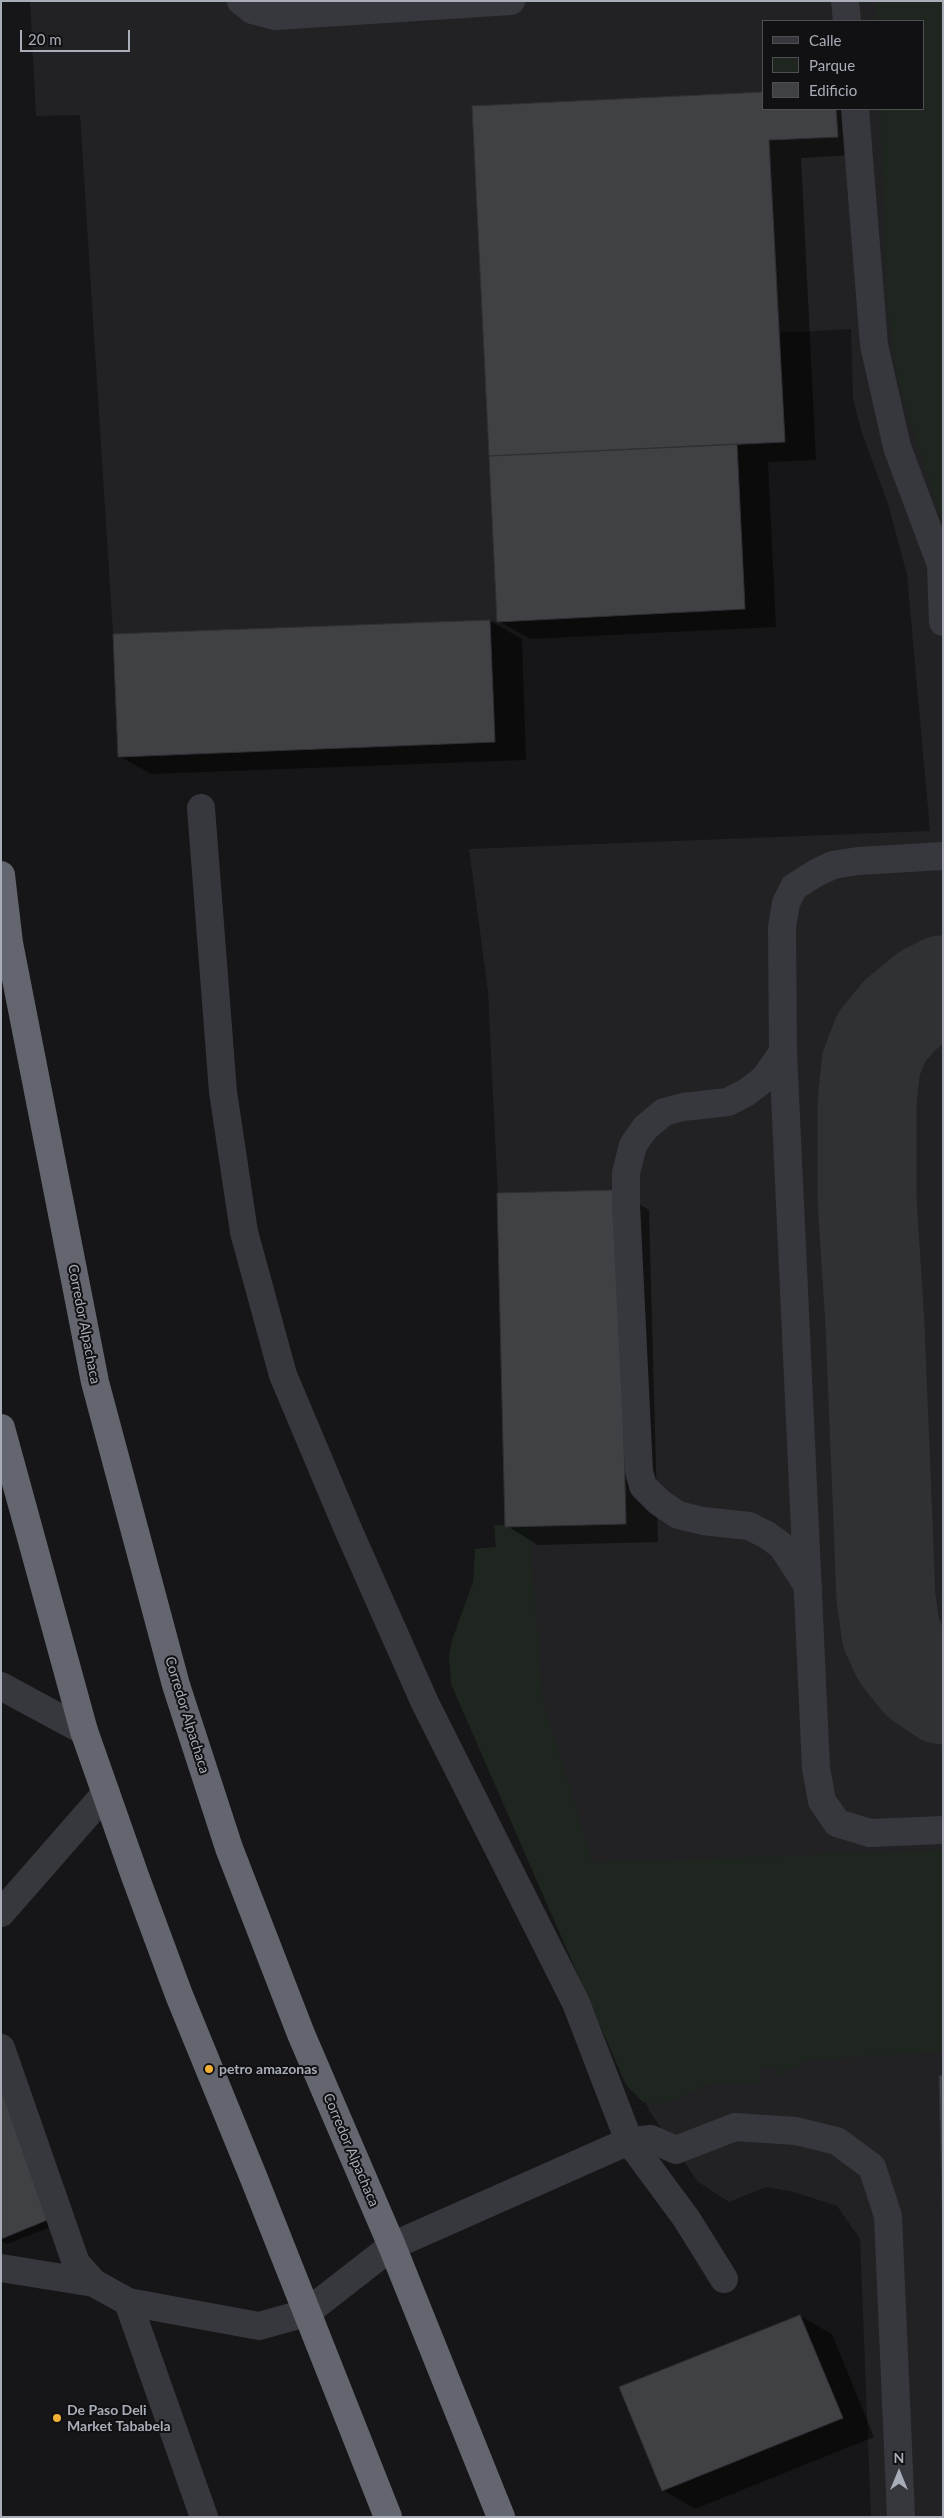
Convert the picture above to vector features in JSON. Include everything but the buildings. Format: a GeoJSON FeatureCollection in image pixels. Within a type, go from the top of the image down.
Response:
{"type":"FeatureCollection","features":[{"type":"Feature","properties":{"kind":"highway","name":"Corredor Alpachaca"},"geometry":{"type":"LineString","coordinates":[[1,875],[9,943],[95,1382],[176,1685],[229,1848],[301,2034],[392,2246],[501,2517]]}},
{"type":"Feature","properties":{"kind":"highway"},"geometry":{"type":"LineString","coordinates":[[1,1428],[84,1732],[179,1995],[388,2517]]}},
{"type":"Feature","properties":{"kind":"lane"},"geometry":{"type":"LineString","coordinates":[[241,1],[252,10],[275,16],[510,1]]}},
{"type":"Feature","properties":{"kind":"lane"},"geometry":{"type":"LineString","coordinates":[[845,1],[847,20]]}},
{"type":"Feature","properties":{"kind":"lane"},"geometry":{"type":"LineString","coordinates":[[855,110],[874,345],[897,447],[942,568],[943,622]]}},
{"type":"Feature","properties":{"kind":"lane"},"geometry":{"type":"LineString","coordinates":[[201,808],[223,1092],[244,1232],[283,1375],[347,1527],[425,1703],[576,2003],[629,2141],[686,2218],[724,2279]]}},
{"type":"Feature","properties":{"kind":"lane"},"geometry":{"type":"LineString","coordinates":[[943,856],[858,861],[834,865],[816,873],[794,887],[786,903],[782,927],[783,1052],[816,1768],[822,1801],[837,1823],[870,1833],[943,1830]]}},
{"type":"Feature","properties":{"kind":"lane"},"geometry":{"type":"LineString","coordinates":[[783,1052],[764,1079],[747,1092],[728,1102],[683,1107],[664,1112],[645,1128],[633,1145],[626,1173],[626,1205],[638,1461],[644,1486],[659,1502],[678,1515],[703,1522],[749,1526],[767,1535],[782,1546],[808,1586]]}},
{"type":"Feature","properties":{"kind":"lane"},"geometry":{"type":"LineString","coordinates":[[1,1686],[84,1732]]}},
{"type":"Feature","properties":{"kind":"lane"},"geometry":{"type":"LineString","coordinates":[[1,1913],[106,1793]]}},
{"type":"Feature","properties":{"kind":"lane"},"geometry":{"type":"LineString","coordinates":[[1,2048],[76,2263],[94,2283],[128,2302],[259,2326],[306,2313],[392,2246],[629,2141],[651,2139],[676,2150],[735,2127],[796,2131],[836,2141],[872,2166],[888,2216],[901,2517]]}},
{"type":"Feature","properties":{"kind":"lane"},"geometry":{"type":"LineString","coordinates":[[1,2268],[94,2283]]}},
{"type":"Feature","properties":{"kind":"lane"},"geometry":{"type":"LineString","coordinates":[[128,2302],[204,2517]]}},
{"type":"Feature","properties":{"kind":"shaded area"},"geometry":{"type":"Polygon","coordinates":[[[30,1],[943,1],[943,2517],[871,2517],[860,2239],[837,2206],[794,2192],[766,2187],[729,2202],[698,2182],[650,2112],[580,1951],[516,1566],[488,992],[469,849],[930,831],[907,575],[888,504],[862,433],[853,399],[851,329],[779,333],[785,442],[737,445],[745,609],[497,622],[490,620],[495,742],[118,757],[113,634],[80,115],[36,116],[30,1]]]}},
{"type":"Feature","properties":{"kind":"green space"},"geometry":{"type":"Polygon","coordinates":[[[876,1],[943,1],[943,525],[898,381],[888,313],[880,110],[924,110],[924,20],[876,20],[876,1]]]}},
{"type":"Feature","properties":{"kind":"green space"},"geometry":{"type":"Polygon","coordinates":[[[494,1525],[529,1526],[543,1701],[593,1863],[943,1850],[943,2052],[810,2059],[777,2076],[777,2066],[762,2066],[760,2082],[711,2084],[675,2100],[658,2104],[643,2102],[626,2085],[451,1684],[449,1656],[452,1640],[473,1582],[475,1549],[496,1547],[494,1525]]]}},
{"type":"Feature","properties":{"kind":"taxiway"},"geometry":{"type":"LineString","coordinates":[[943,985],[927,993],[899,1016],[881,1038],[871,1064],[867,1103],[867,1199],[875,1325],[886,1598],[891,1633],[901,1655],[921,1680],[943,1695]]}},
{"type":"Feature","properties":{"kind":"place","name":"petro amazonas"},"geometry":{"type":"Point","coordinates":[209,2069]}},
{"type":"Feature","properties":{"kind":"place","name":"De Paso Deli Market Tababela"},"geometry":{"type":"Point","coordinates":[57,2418]}}]}
